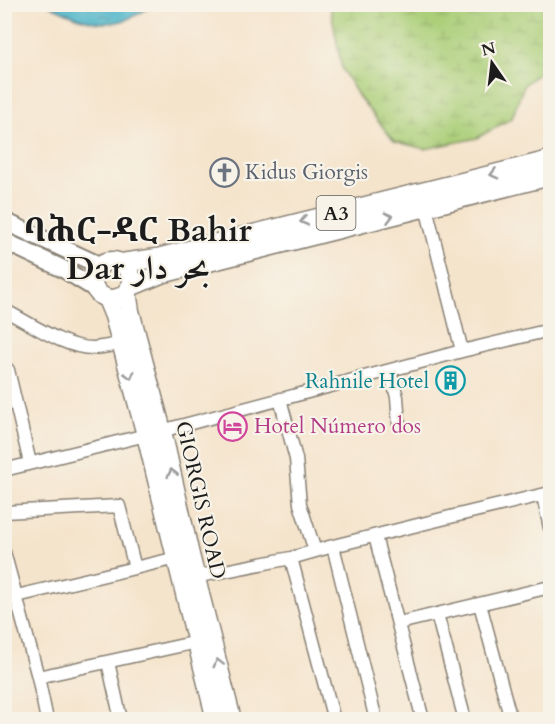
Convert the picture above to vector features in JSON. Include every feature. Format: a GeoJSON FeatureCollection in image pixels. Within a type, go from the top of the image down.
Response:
{"type":"FeatureCollection","features":[{"type":"Feature","properties":{"kind":"highway","name":"A3"},"geometry":{"type":"LineString","coordinates":[[99,265],[108,261],[121,263],[216,252],[416,204],[550,160]]}},
{"type":"Feature","properties":{"kind":"highway","name":"A3"},"geometry":{"type":"LineString","coordinates":[[463,190],[550,176]]}},
{"type":"Feature","properties":{"kind":"highway","name":"A3"},"geometry":{"type":"LineString","coordinates":[[100,293],[118,298],[129,289],[216,252]]}},
{"type":"Feature","properties":{"kind":"highway"},"geometry":{"type":"LineString","coordinates":[[121,263],[129,271],[131,282],[129,289]]}},
{"type":"Feature","properties":{"kind":"highway"},"geometry":{"type":"LineString","coordinates":[[99,265],[93,276],[114,316],[154,433],[189,578],[197,642],[216,720]]}},
{"type":"Feature","properties":{"kind":"highway","name":"GIORGIS ROAD"},"geometry":{"type":"LineString","coordinates":[[129,289],[130,311],[154,433]]}},
{"type":"Feature","properties":{"kind":"highway","name":"GIORGIS ROAD"},"geometry":{"type":"LineString","coordinates":[[189,578],[232,720]]}},
{"type":"Feature","properties":{"kind":"main road"},"geometry":{"type":"LineString","coordinates":[[4,221],[99,265]]}},
{"type":"Feature","properties":{"kind":"main road"},"geometry":{"type":"LineString","coordinates":[[4,241],[63,269],[100,293]]}},
{"type":"Feature","properties":{"kind":"street"},"geometry":{"type":"LineString","coordinates":[[416,204],[462,351]]}},
{"type":"Feature","properties":{"kind":"street"},"geometry":{"type":"LineString","coordinates":[[4,310],[66,343],[94,348],[122,344]]}},
{"type":"Feature","properties":{"kind":"street"},"geometry":{"type":"LineString","coordinates":[[4,470],[550,330]]}},
{"type":"Feature","properties":{"kind":"street"},"geometry":{"type":"LineString","coordinates":[[4,366],[8,370],[30,463]]}},
{"type":"Feature","properties":{"kind":"street"},"geometry":{"type":"LineString","coordinates":[[390,371],[397,397],[399,425]]}},
{"type":"Feature","properties":{"kind":"street"},"geometry":{"type":"LineString","coordinates":[[280,399],[296,459],[300,504],[315,551]]}},
{"type":"Feature","properties":{"kind":"street"},"geometry":{"type":"LineString","coordinates":[[189,578],[291,558],[450,517],[547,495],[550,528]]}},
{"type":"Feature","properties":{"kind":"street"},"geometry":{"type":"LineString","coordinates":[[4,512],[119,506],[135,568]]}},
{"type":"Feature","properties":{"kind":"street"},"geometry":{"type":"LineString","coordinates":[[375,536],[423,720]]}},
{"type":"Feature","properties":{"kind":"street"},"geometry":{"type":"LineString","coordinates":[[333,546],[376,720]]}},
{"type":"Feature","properties":{"kind":"street"},"geometry":{"type":"LineString","coordinates":[[4,552],[11,597],[38,677],[47,720]]}},
{"type":"Feature","properties":{"kind":"street"},"geometry":{"type":"LineString","coordinates":[[11,597],[183,557]]}},
{"type":"Feature","properties":{"kind":"street"},"geometry":{"type":"LineString","coordinates":[[291,558],[334,720]]}},
{"type":"Feature","properties":{"kind":"street"},"geometry":{"type":"LineString","coordinates":[[399,623],[550,587]]}},
{"type":"Feature","properties":{"kind":"street"},"geometry":{"type":"LineString","coordinates":[[480,604],[512,720]]}},
{"type":"Feature","properties":{"kind":"street"},"geometry":{"type":"LineString","coordinates":[[437,614],[465,720]]}},
{"type":"Feature","properties":{"kind":"street"},"geometry":{"type":"LineString","coordinates":[[38,677],[197,642]]}},
{"type":"Feature","properties":{"kind":"street"},"geometry":{"type":"LineString","coordinates":[[108,662],[121,720]]}},
{"type":"Feature","properties":{"kind":"green space"},"geometry":{"type":"Polygon","coordinates":[[[330,5],[550,5],[550,28],[544,68],[524,85],[512,118],[477,138],[425,149],[394,141],[359,97],[342,69],[330,5]]]}},
{"type":"Feature","properties":{"kind":"water"},"geometry":{"type":"Polygon","coordinates":[[[155,4],[123,21],[112,23],[91,21],[49,5],[155,4]]]}},
{"type":"Feature","properties":{"kind":"place","name":"Kidus Giorgis"},"geometry":{"type":"Point","coordinates":[224,172]}},
{"type":"Feature","properties":{"kind":"place","name":"Rahnile Hotel"},"geometry":{"type":"Point","coordinates":[450,381]}},
{"type":"Feature","properties":{"kind":"place","name":"Hotel Número dos"},"geometry":{"type":"Point","coordinates":[233,426]}},
{"type":"Feature","properties":{"kind":"district","name":"ባሕር-ዳር Bahir Dar بحر دار"},"geometry":{"type":"Point","coordinates":[138,248]}}]}
